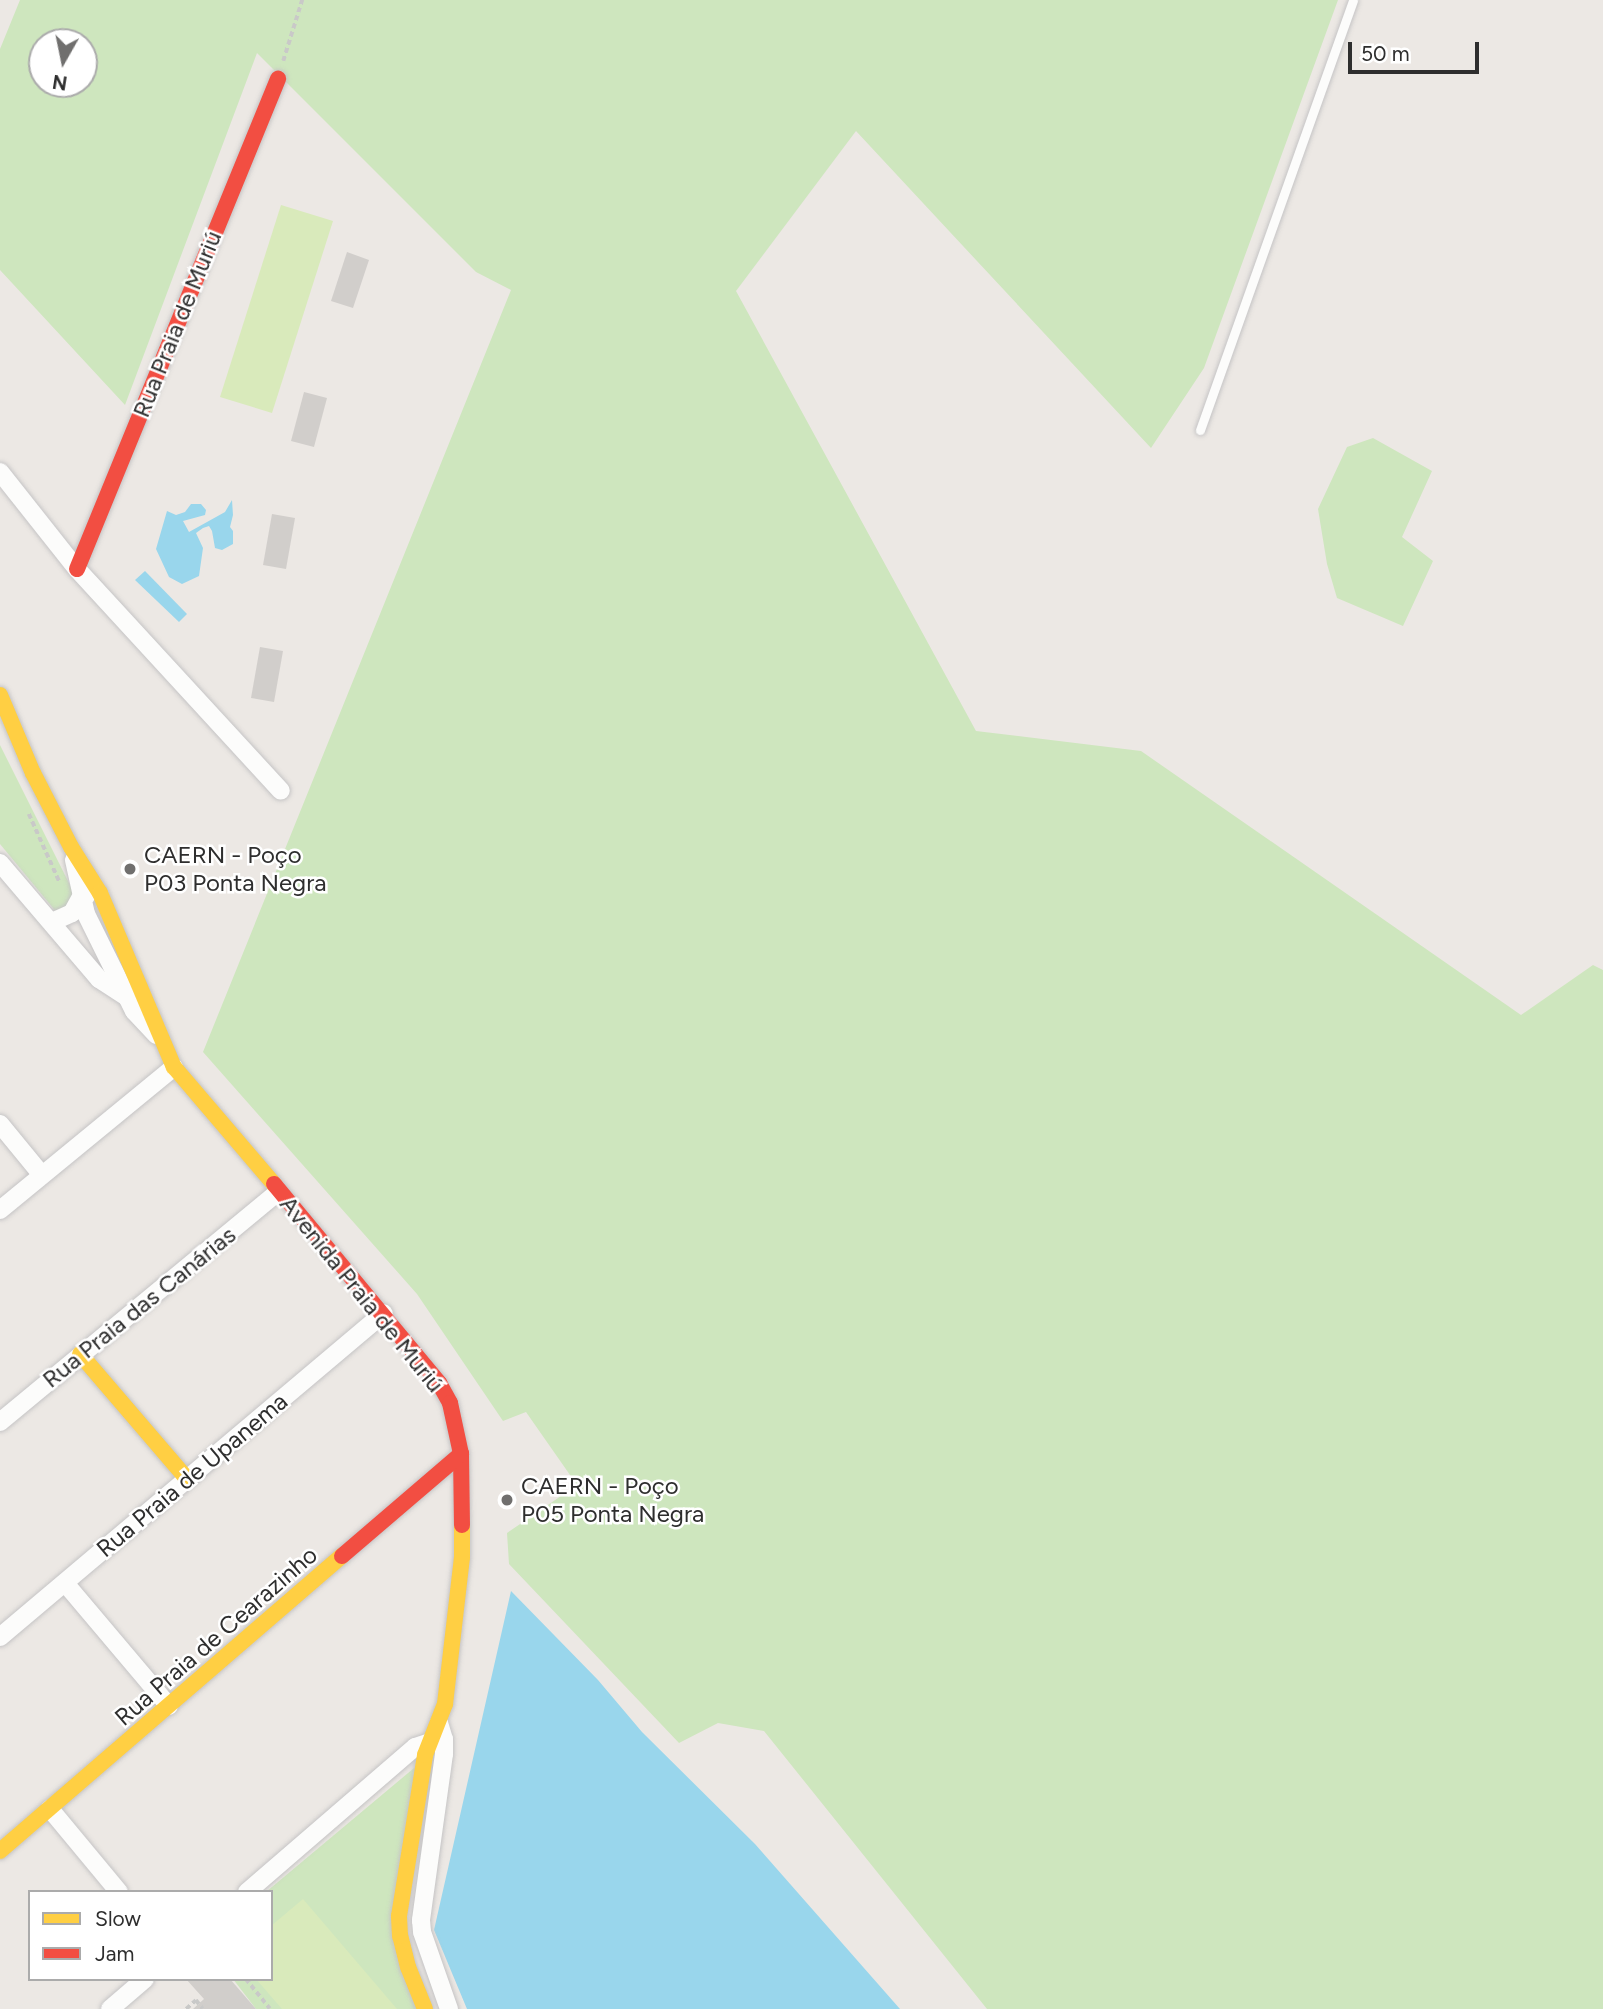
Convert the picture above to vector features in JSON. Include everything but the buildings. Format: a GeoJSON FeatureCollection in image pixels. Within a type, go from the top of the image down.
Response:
{"type":"FeatureCollection","features":[{"type":"Feature","properties":{"kind":"street","name":"Rua Praia de Muriú"},"geometry":{"type":"LineString","coordinates":[[76,569],[278,79]]}},
{"type":"Feature","properties":{"kind":"street"},"geometry":{"type":"LineString","coordinates":[[0,472],[76,569],[281,791]]}},
{"type":"Feature","properties":{"kind":"street"},"geometry":{"type":"LineString","coordinates":[[0,695],[33,772],[71,847],[100,893],[167,1048]]}},
{"type":"Feature","properties":{"kind":"street"},"geometry":{"type":"LineString","coordinates":[[71,847],[86,915],[94,932],[134,1012],[167,1048]]}},
{"type":"Feature","properties":{"kind":"street"},"geometry":{"type":"LineString","coordinates":[[0,863],[99,979],[127,998]]}},
{"type":"Feature","properties":{"kind":"street"},"geometry":{"type":"LineString","coordinates":[[82,895],[100,893]]}},
{"type":"Feature","properties":{"kind":"street"},"geometry":{"type":"LineString","coordinates":[[52,922],[72,913],[82,895]]}},
{"type":"Feature","properties":{"kind":"street"},"geometry":{"type":"LineString","coordinates":[[66,938],[113,925]]}},
{"type":"Feature","properties":{"kind":"street","name":"Avenida Praia de Muriú"},"geometry":{"type":"LineString","coordinates":[[167,1048],[174,1067],[384,1313],[439,1383],[450,1403],[461,1454],[462,1557],[444,1704],[400,1896],[399,1916],[400,1936],[408,1967],[425,2009]]}},
{"type":"Feature","properties":{"kind":"street"},"geometry":{"type":"LineString","coordinates":[[0,1210],[174,1067]]}},
{"type":"Feature","properties":{"kind":"street"},"geometry":{"type":"LineString","coordinates":[[0,1124],[41,1174]]}},
{"type":"Feature","properties":{"kind":"street","name":"Rua Praia das Canárias"},"geometry":{"type":"LineString","coordinates":[[0,1422],[278,1192]]}},
{"type":"Feature","properties":{"kind":"street","name":"Rua Praia de Upanema"},"geometry":{"type":"LineString","coordinates":[[0,1637],[384,1313]]}},
{"type":"Feature","properties":{"kind":"street"},"geometry":{"type":"LineString","coordinates":[[80,1354],[187,1479]]}},
{"type":"Feature","properties":{"kind":"street","name":"Rua Praia de Cearazinho"},"geometry":{"type":"LineString","coordinates":[[0,1852],[461,1454]]}},
{"type":"Feature","properties":{"kind":"street"},"geometry":{"type":"LineString","coordinates":[[65,1583],[169,1706]]}},
{"type":"Feature","properties":{"kind":"street"},"geometry":{"type":"LineString","coordinates":[[249,1890],[415,1747],[437,1734]]}},
{"type":"Feature","properties":{"kind":"street","name":"Avenida Praia de Muriú"},"geometry":{"type":"LineString","coordinates":[[437,1734],[421,1920],[422,1932],[449,2009]]}},
{"type":"Feature","properties":{"kind":"street"},"geometry":{"type":"LineString","coordinates":[[50,1809],[117,1890]]}},
{"type":"Feature","properties":{"kind":"street"},"geometry":{"type":"LineString","coordinates":[[110,2009],[143,1981]]}},
{"type":"Feature","properties":{"kind":"lane"},"geometry":{"type":"LineString","coordinates":[[1200,430],[1353,0]]}},
{"type":"Feature","properties":{"kind":"path"},"geometry":{"type":"LineString","coordinates":[[278,79],[302,0]]}},
{"type":"Feature","properties":{"kind":"path"},"geometry":{"type":"LineString","coordinates":[[28,813],[62,889]]}},
{"type":"Feature","properties":{"kind":"path"},"geometry":{"type":"LineString","coordinates":[[248,1981],[270,2009]]}},
{"type":"Feature","properties":{"kind":"path"},"geometry":{"type":"LineString","coordinates":[[186,2009],[196,2000],[204,2009]]}},
{"type":"Feature","properties":{"kind":"green space"},"geometry":{"type":"Polygon","coordinates":[[[20,0],[1338,0],[1204,368],[1151,448],[856,131],[736,291],[976,731],[1141,751],[1521,1015],[1593,965],[1603,970],[1603,2009],[987,2009],[764,1731],[718,1723],[679,1743],[509,1564],[507,1533],[577,1485],[526,1412],[503,1421],[417,1294],[203,1052],[511,290],[476,272],[257,53],[125,405],[0,270],[0,49],[20,0]]]}},
{"type":"Feature","properties":{"kind":"green space"},"geometry":{"type":"Polygon","coordinates":[[[281,205],[333,221],[272,413],[220,397],[281,205]]]}},
{"type":"Feature","properties":{"kind":"green space"},"geometry":{"type":"Polygon","coordinates":[[[1373,438],[1432,471],[1402,537],[1433,561],[1403,626],[1337,598],[1327,564],[1318,509],[1347,447],[1373,438]]]}},
{"type":"Feature","properties":{"kind":"green space"},"geometry":{"type":"Polygon","coordinates":[[[0,745],[78,901],[62,919],[0,844],[0,745]]]}},
{"type":"Feature","properties":{"kind":"green space"},"geometry":{"type":"Polygon","coordinates":[[[420,1763],[397,1878],[418,2009],[256,2009],[235,1981],[273,1981],[273,1890],[268,1890],[420,1763]]]}},
{"type":"Feature","properties":{"kind":"green space"},"geometry":{"type":"Polygon","coordinates":[[[303,1899],[397,2009],[282,2009],[258,1981],[273,1981],[273,1924],[303,1899]]]}},
{"type":"Feature","properties":{"kind":"water"},"geometry":{"type":"Polygon","coordinates":[[[232,500],[233,515],[230,527],[233,531],[233,544],[222,550],[215,548],[209,526],[203,528],[196,533],[203,548],[199,576],[182,584],[169,577],[156,549],[167,511],[176,515],[185,512],[191,504],[201,504],[206,510],[205,515],[183,521],[189,532],[225,512],[232,500]]]}},
{"type":"Feature","properties":{"kind":"water"},"geometry":{"type":"Polygon","coordinates":[[[145,571],[187,614],[179,622],[135,580],[145,571]]]}},
{"type":"Feature","properties":{"kind":"water"},"geometry":{"type":"Polygon","coordinates":[[[511,1591],[598,1680],[642,1732],[755,1844],[900,2009],[467,2009],[434,1930],[511,1591]]]}},
{"type":"Feature","properties":{"kind":"traffic: slow"},"geometry":{"type":"LineString","coordinates":[[0,695],[33,773],[71,847],[100,893],[174,1067],[274,1184]]}},
{"type":"Feature","properties":{"kind":"traffic: slow"},"geometry":{"type":"LineString","coordinates":[[80,1354],[187,1479]]}},
{"type":"Feature","properties":{"kind":"traffic: slow"},"geometry":{"type":"LineString","coordinates":[[425,2009],[408,1967],[400,1936],[399,1916],[425,1755],[445,1704],[462,1557],[462,1525]]}},
{"type":"Feature","properties":{"kind":"traffic: slow"},"geometry":{"type":"LineString","coordinates":[[0,1851],[342,1556]]}},
{"type":"Feature","properties":{"kind":"traffic: jam"},"geometry":{"type":"LineString","coordinates":[[77,569],[278,79]]}},
{"type":"Feature","properties":{"kind":"traffic: jam"},"geometry":{"type":"LineString","coordinates":[[274,1184],[439,1383],[450,1403],[461,1454],[462,1525]]}},
{"type":"Feature","properties":{"kind":"traffic: jam"},"geometry":{"type":"LineString","coordinates":[[342,1556],[461,1454]]}},
{"type":"Feature","properties":{"kind":"place","name":"CAERN - Poço P03 Ponta Negra"},"geometry":{"type":"Point","coordinates":[130,869]}},
{"type":"Feature","properties":{"kind":"place","name":"CAERN - Poço P05 Ponta Negra"},"geometry":{"type":"Point","coordinates":[507,1500]}}]}
